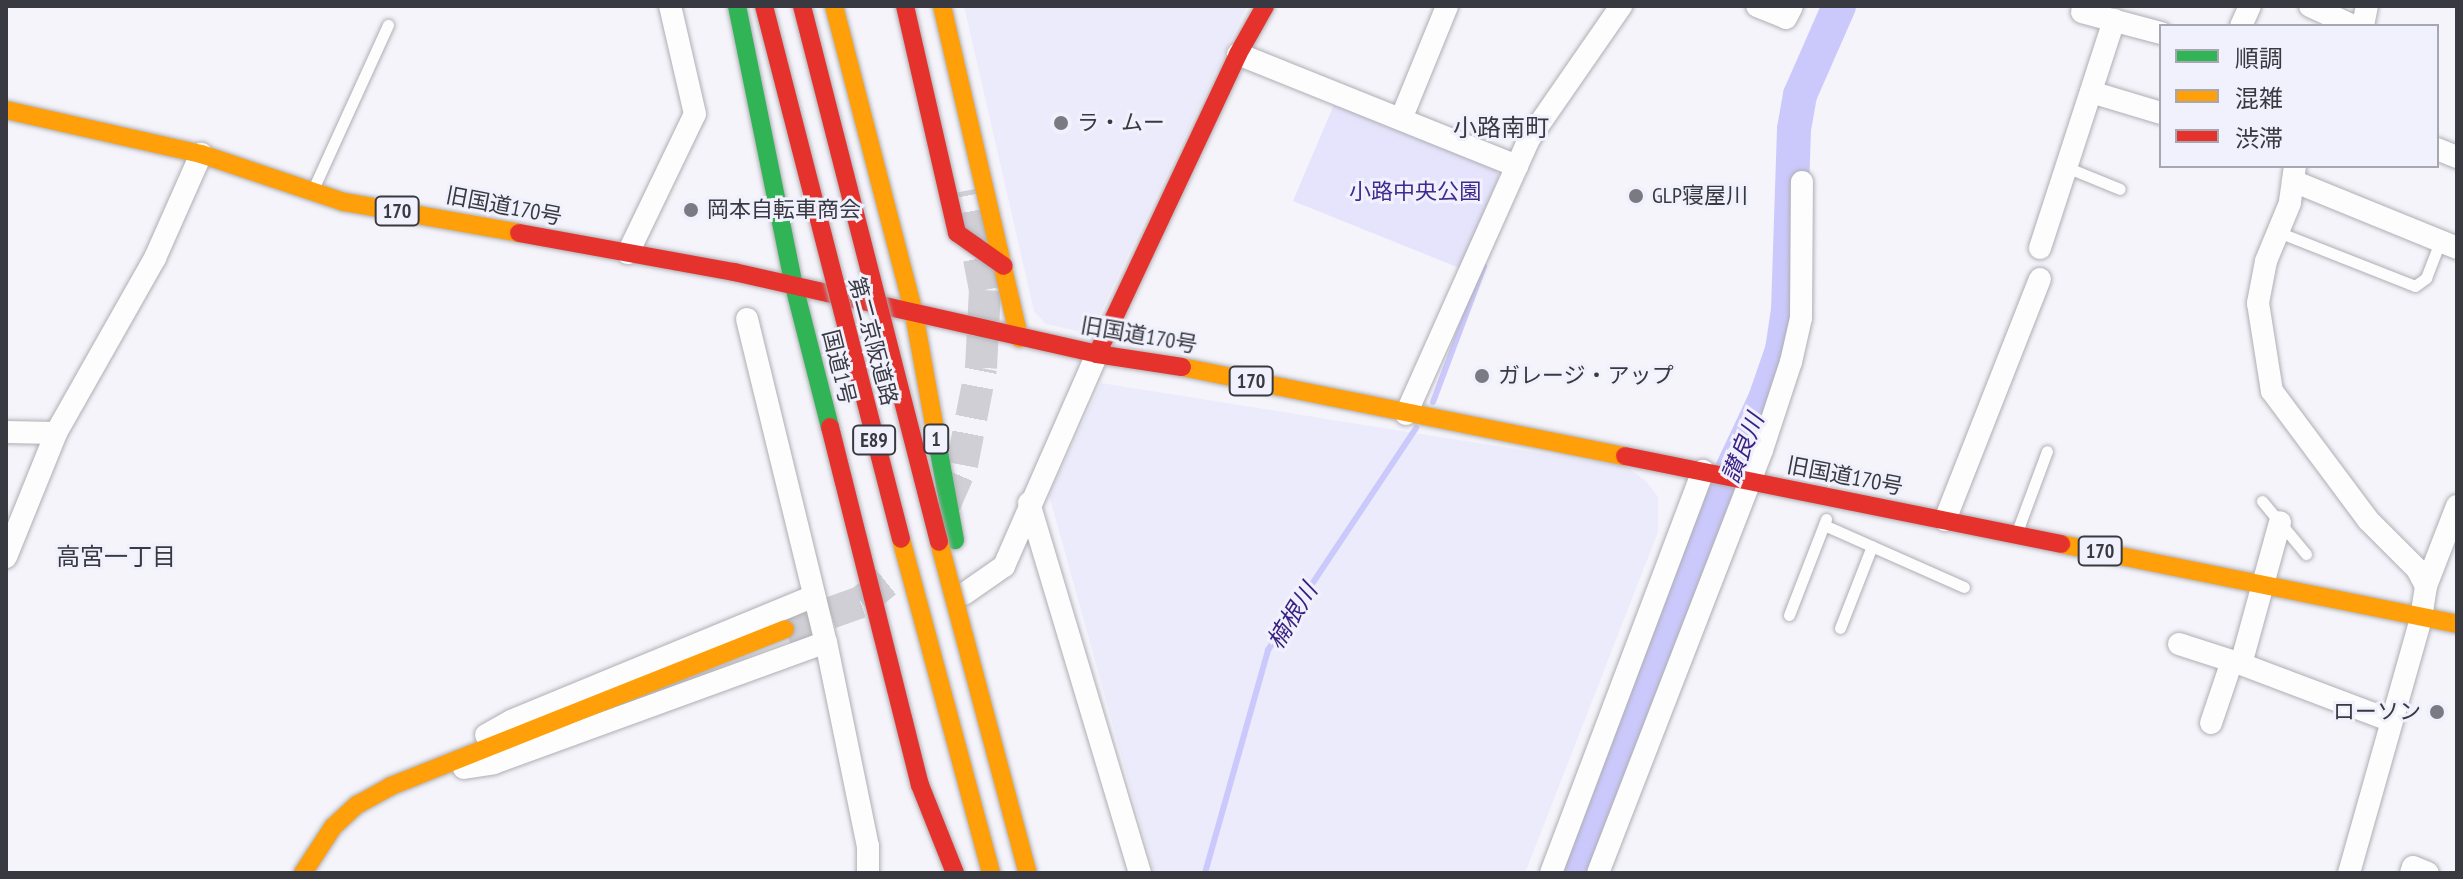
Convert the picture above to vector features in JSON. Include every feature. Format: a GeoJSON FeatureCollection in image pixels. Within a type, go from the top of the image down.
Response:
{"type":"FeatureCollection","features":[{"type":"Feature","properties":{"kind":"main road","name":"国道1号"},"geometry":{"type":"LineString","coordinates":[[737,6],[794,286],[920,785],[955,873]]}},
{"type":"Feature","properties":{"kind":"main road","name":"第二京阪道路"},"geometry":{"type":"LineString","coordinates":[[764,6],[850,352],[991,873]]}},
{"type":"Feature","properties":{"kind":"main road","name":"第二京阪道路"},"geometry":{"type":"LineString","coordinates":[[802,6],[885,342],[1028,873]]}},
{"type":"Feature","properties":{"kind":"main road","name":"1"},"geometry":{"type":"LineString","coordinates":[[834,6],[914,314],[964,594],[1035,873]]}},
{"type":"Feature","properties":{"kind":"main road"},"geometry":{"type":"LineString","coordinates":[[905,6],[957,233],[1004,266]]}},
{"type":"Feature","properties":{"kind":"main road"},"geometry":{"type":"LineString","coordinates":[[923,6],[966,191]]}},
{"type":"Feature","properties":{"kind":"main road"},"geometry":{"type":"LineString","coordinates":[[942,6],[1019,338]]}},
{"type":"Feature","properties":{"kind":"main road"},"geometry":{"type":"LineString","coordinates":[[1097,354],[1238,54],[1265,6]]}},
{"type":"Feature","properties":{"kind":"main road","name":"旧国道170号"},"geometry":{"type":"LineString","coordinates":[[6,110],[201,154],[344,202],[794,286],[1097,354],[1190,368],[2457,624]]}},
{"type":"Feature","properties":{"kind":"main road"},"geometry":{"type":"LineString","coordinates":[[303,873],[315,850],[357,805],[415,776],[785,629]]}},
{"type":"Feature","properties":{"kind":"street"},"geometry":{"type":"LineString","coordinates":[[628,253],[695,114],[670,6]]}},
{"type":"Feature","properties":{"kind":"street"},"geometry":{"type":"LineString","coordinates":[[1401,119],[1447,6]]}},
{"type":"Feature","properties":{"kind":"street"},"geometry":{"type":"LineString","coordinates":[[1406,414],[1529,139],[1621,6]]}},
{"type":"Feature","properties":{"kind":"street"},"geometry":{"type":"LineString","coordinates":[[1757,6],[1786,18],[1792,6]]}},
{"type":"Feature","properties":{"kind":"street"},"geometry":{"type":"LineString","coordinates":[[2310,6],[2349,24]]}},
{"type":"Feature","properties":{"kind":"street"},"geometry":{"type":"LineString","coordinates":[[2082,12],[2159,32]]}},
{"type":"Feature","properties":{"kind":"street"},"geometry":{"type":"LineString","coordinates":[[2040,248],[2114,20]]}},
{"type":"Feature","properties":{"kind":"street"},"geometry":{"type":"LineString","coordinates":[[1238,54],[1517,166]]}},
{"type":"Feature","properties":{"kind":"street"},"geometry":{"type":"LineString","coordinates":[[2091,92],[2159,112]]}},
{"type":"Feature","properties":{"kind":"street"},"geometry":{"type":"LineString","coordinates":[[6,557],[56,433],[155,258],[201,154]]}},
{"type":"Feature","properties":{"kind":"street"},"geometry":{"type":"LineString","coordinates":[[2426,586],[2417,569],[2368,520],[2272,391],[2258,303],[2266,261],[2290,203],[2291,171],[2448,245]]}},
{"type":"Feature","properties":{"kind":"street"},"geometry":{"type":"LineString","coordinates":[[1598,873],[1791,362],[1801,318],[1802,182]]}},
{"type":"Feature","properties":{"kind":"street"},"geometry":{"type":"LineString","coordinates":[[1945,520],[2040,279]]}},
{"type":"Feature","properties":{"kind":"street"},"geometry":{"type":"LineString","coordinates":[[747,319],[826,642],[868,846],[868,873]]}},
{"type":"Feature","properties":{"kind":"street"},"geometry":{"type":"LineString","coordinates":[[964,594],[1004,566],[1029,503],[1097,354]]}},
{"type":"Feature","properties":{"kind":"street"},"geometry":{"type":"LineString","coordinates":[[6,432],[56,433]]}},
{"type":"Feature","properties":{"kind":"street"},"geometry":{"type":"LineString","coordinates":[[1551,873],[1707,472]]}},
{"type":"Feature","properties":{"kind":"street"},"geometry":{"type":"LineString","coordinates":[[1029,503],[1140,873]]}},
{"type":"Feature","properties":{"kind":"street"},"geometry":{"type":"LineString","coordinates":[[2349,873],[2421,618],[2426,586],[2456,514]]}},
{"type":"Feature","properties":{"kind":"street"},"geometry":{"type":"LineString","coordinates":[[2211,723],[2237,663],[2280,522]]}},
{"type":"Feature","properties":{"kind":"street"},"geometry":{"type":"LineString","coordinates":[[415,776],[511,721],[814,596]]}},
{"type":"Feature","properties":{"kind":"street"},"geometry":{"type":"LineString","coordinates":[[415,776],[494,763],[826,642]]}},
{"type":"Feature","properties":{"kind":"street"},"geometry":{"type":"LineString","coordinates":[[2179,644],[2392,721]]}},
{"type":"Feature","properties":{"kind":"street"},"geometry":{"type":"LineString","coordinates":[[2411,873],[2413,867],[2428,873]]}},
{"type":"Feature","properties":{"kind":"lane"},"geometry":{"type":"LineString","coordinates":[[312,191],[388,25]]}},
{"type":"Feature","properties":{"kind":"lane"},"geometry":{"type":"LineString","coordinates":[[2066,167],[2120,189]]}},
{"type":"Feature","properties":{"kind":"lane"},"geometry":{"type":"LineString","coordinates":[[2278,232],[2415,286],[2426,278],[2448,245]]}},
{"type":"Feature","properties":{"kind":"lane"},"geometry":{"type":"LineString","coordinates":[[2016,534],[2047,451]]}},
{"type":"Feature","properties":{"kind":"lane"},"geometry":{"type":"LineString","coordinates":[[1789,615],[1835,498]]}},
{"type":"Feature","properties":{"kind":"lane"},"geometry":{"type":"LineString","coordinates":[[2262,501],[2306,554]]}},
{"type":"Feature","properties":{"kind":"lane"},"geometry":{"type":"LineString","coordinates":[[1824,525],[1964,587]]}},
{"type":"Feature","properties":{"kind":"lane"},"geometry":{"type":"LineString","coordinates":[[1840,628],[1872,546]]}},
{"type":"Feature","properties":{"kind":"shaded area"},"geometry":{"type":"Polygon","coordinates":[[[964,6],[1247,6],[1090,334],[1046,324],[1034,311],[964,6]]]}},
{"type":"Feature","properties":{"kind":"shaded area"},"geometry":{"type":"Polygon","coordinates":[[[1101,383],[1627,467],[1647,482],[1658,497],[1658,532],[1525,873],[1154,873],[1049,495],[1101,383]]]}},
{"type":"Feature","properties":{"kind":"green space","name":"小路中央公園"},"geometry":{"type":"Polygon","coordinates":[[[1335,102],[1493,164],[1499,176],[1462,269],[1293,201],[1335,102]]]}},
{"type":"Feature","properties":{"kind":"waterway","name":"讃良川"},"geometry":{"type":"LineString","coordinates":[[1570,873],[1718,499],[1765,399],[1782,350],[1788,310],[1794,129],[1800,95],[1839,6]]}},
{"type":"Feature","properties":{"kind":"waterway","name":"楠根川"},"geometry":{"type":"LineString","coordinates":[[1433,402],[1484,266]]}},
{"type":"Feature","properties":{"kind":"waterway","name":"楠根川"},"geometry":{"type":"LineString","coordinates":[[1205,873],[1268,650],[1416,428]]}},
{"type":"Feature","properties":{"kind":"tunnel"},"geometry":{"type":"LineString","coordinates":[[945,504],[962,465],[981,368],[985,290],[966,191]]}},
{"type":"Feature","properties":{"kind":"tunnel"},"geometry":{"type":"LineString","coordinates":[[785,629],[861,602],[889,579]]}},
{"type":"Feature","properties":{"kind":"traffic: fast"},"geometry":{"type":"LineString","coordinates":[[737,6],[794,286],[830,427]]}},
{"type":"Feature","properties":{"kind":"traffic: fast"},"geometry":{"type":"LineString","coordinates":[[935,430],[955,540]]}},
{"type":"Feature","properties":{"kind":"traffic: slow"},"geometry":{"type":"LineString","coordinates":[[834,6],[914,314],[935,430]]}},
{"type":"Feature","properties":{"kind":"traffic: slow"},"geometry":{"type":"LineString","coordinates":[[942,6],[1019,338]]}},
{"type":"Feature","properties":{"kind":"traffic: slow"},"geometry":{"type":"LineString","coordinates":[[6,110],[201,154],[344,202],[519,233]]}},
{"type":"Feature","properties":{"kind":"traffic: slow"},"geometry":{"type":"LineString","coordinates":[[1182,367],[1625,456]]}},
{"type":"Feature","properties":{"kind":"traffic: slow"},"geometry":{"type":"LineString","coordinates":[[901,539],[991,873]]}},
{"type":"Feature","properties":{"kind":"traffic: slow"},"geometry":{"type":"LineString","coordinates":[[939,542],[1028,873]]}},
{"type":"Feature","properties":{"kind":"traffic: slow"},"geometry":{"type":"LineString","coordinates":[[2061,544],[2457,624]]}},
{"type":"Feature","properties":{"kind":"traffic: slow"},"geometry":{"type":"LineString","coordinates":[[303,873],[333,827],[357,805],[391,786],[785,629]]}},
{"type":"Feature","properties":{"kind":"traffic: jam"},"geometry":{"type":"LineString","coordinates":[[764,6],[901,539]]}},
{"type":"Feature","properties":{"kind":"traffic: jam"},"geometry":{"type":"LineString","coordinates":[[802,6],[939,542]]}},
{"type":"Feature","properties":{"kind":"traffic: jam"},"geometry":{"type":"LineString","coordinates":[[905,6],[957,233],[1004,266]]}},
{"type":"Feature","properties":{"kind":"traffic: jam"},"geometry":{"type":"LineString","coordinates":[[1097,354],[1238,54],[1265,6]]}},
{"type":"Feature","properties":{"kind":"traffic: jam"},"geometry":{"type":"LineString","coordinates":[[519,233],[734,272],[1097,354],[1182,367]]}},
{"type":"Feature","properties":{"kind":"traffic: jam"},"geometry":{"type":"LineString","coordinates":[[830,427],[920,785],[955,873]]}},
{"type":"Feature","properties":{"kind":"traffic: jam"},"geometry":{"type":"LineString","coordinates":[[1625,456],[2061,544]]}},
{"type":"Feature","properties":{"kind":"place","name":"ラ・ムー"},"geometry":{"type":"Point","coordinates":[1061,123]}},
{"type":"Feature","properties":{"kind":"place","name":"GLP寝屋川"},"geometry":{"type":"Point","coordinates":[1636,196]}},
{"type":"Feature","properties":{"kind":"place","name":"岡本自転車商会"},"geometry":{"type":"Point","coordinates":[691,210]}},
{"type":"Feature","properties":{"kind":"place","name":"ガレージ・アップ"},"geometry":{"type":"Point","coordinates":[1482,376]}},
{"type":"Feature","properties":{"kind":"place","name":"ローソン"},"geometry":{"type":"Point","coordinates":[2437,712]}},
{"type":"Feature","properties":{"kind":"district","name":"小路南町"},"geometry":{"type":"Point","coordinates":[1501,128]}},
{"type":"Feature","properties":{"kind":"district","name":"高宮一丁目"},"geometry":{"type":"Point","coordinates":[116,557]}}]}
